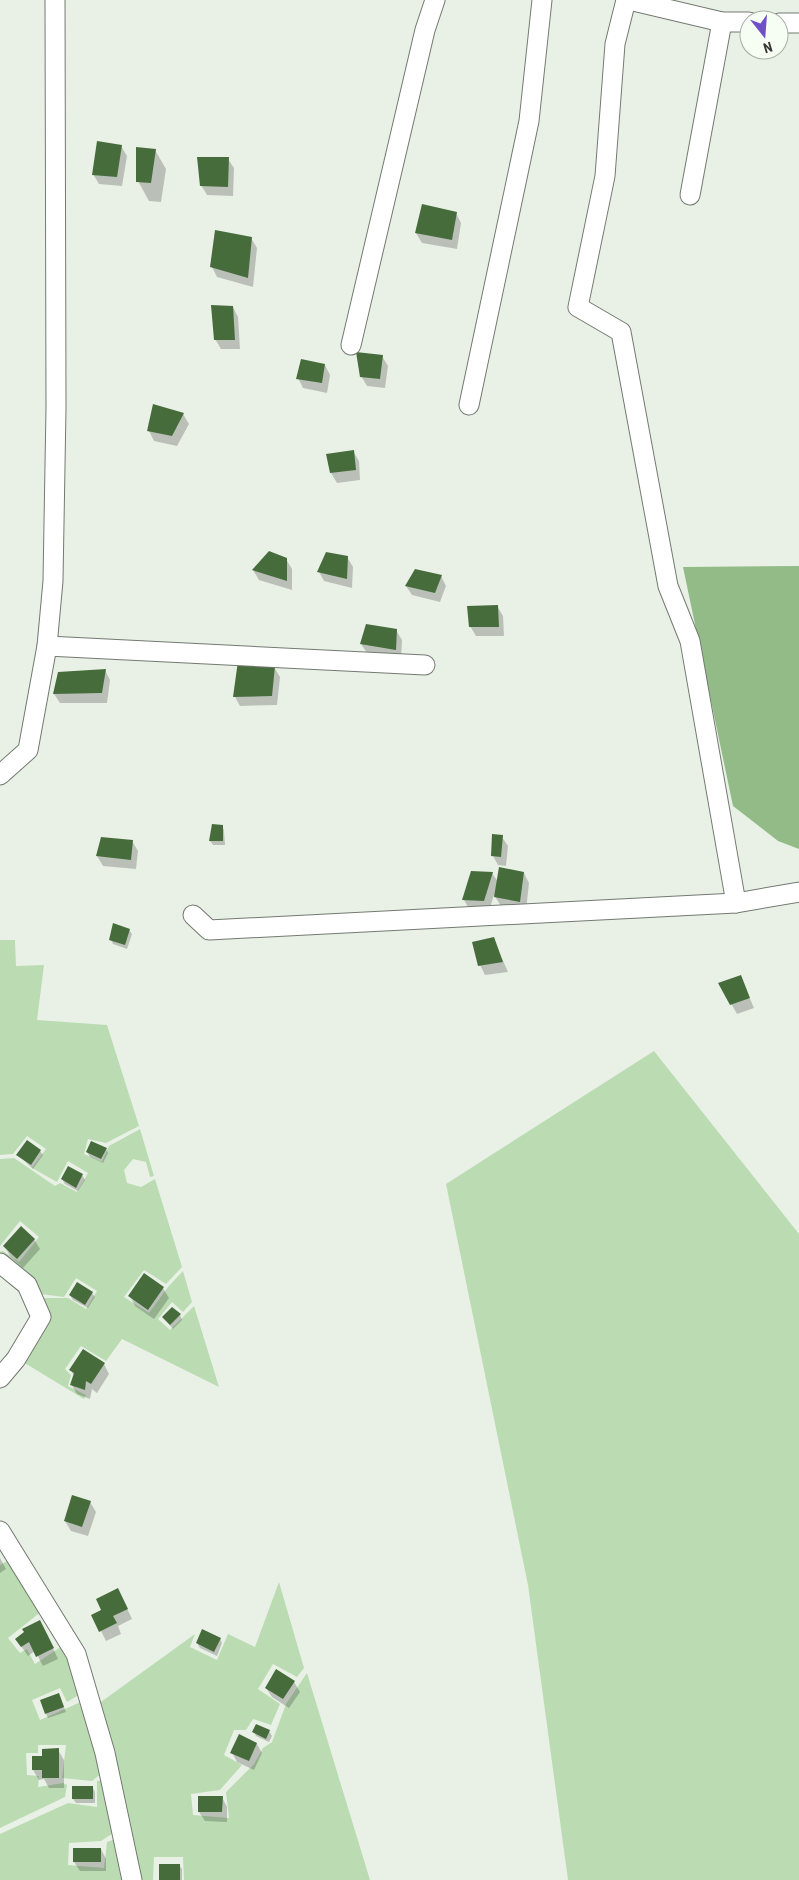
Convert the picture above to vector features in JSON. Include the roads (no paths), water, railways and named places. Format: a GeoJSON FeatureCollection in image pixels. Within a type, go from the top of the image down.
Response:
{"type":"FeatureCollection","features":[{"type":"Feature","properties":{"kind":"street"},"geometry":{"type":"LineString","coordinates":[[0,775],[28,750],[47,646],[53,581],[56,408],[55,0]]}},
{"type":"Feature","properties":{"kind":"street"},"geometry":{"type":"LineString","coordinates":[[351,345],[425,30],[435,0]]}},
{"type":"Feature","properties":{"kind":"street"},"geometry":{"type":"LineString","coordinates":[[469,405],[530,121],[542,0]]}},
{"type":"Feature","properties":{"kind":"street"},"geometry":{"type":"LineString","coordinates":[[736,903],[690,641],[668,586],[621,332],[578,307],[605,176],[615,44],[627,0],[722,22],[739,22]]}},
{"type":"Feature","properties":{"kind":"street"},"geometry":{"type":"LineString","coordinates":[[690,195],[722,22]]}},
{"type":"Feature","properties":{"kind":"street"},"geometry":{"type":"LineString","coordinates":[[47,646],[425,665]]}},
{"type":"Feature","properties":{"kind":"street"},"geometry":{"type":"LineString","coordinates":[[194,916],[209,930],[736,903],[799,892]]}},
{"type":"Feature","properties":{"kind":"street"},"geometry":{"type":"LineString","coordinates":[[0,1263],[27,1285],[41,1317],[16,1360],[0,1378]]}},
{"type":"Feature","properties":{"kind":"street"},"geometry":{"type":"LineString","coordinates":[[0,1531],[76,1654],[105,1753],[132,1880]]}}]}
